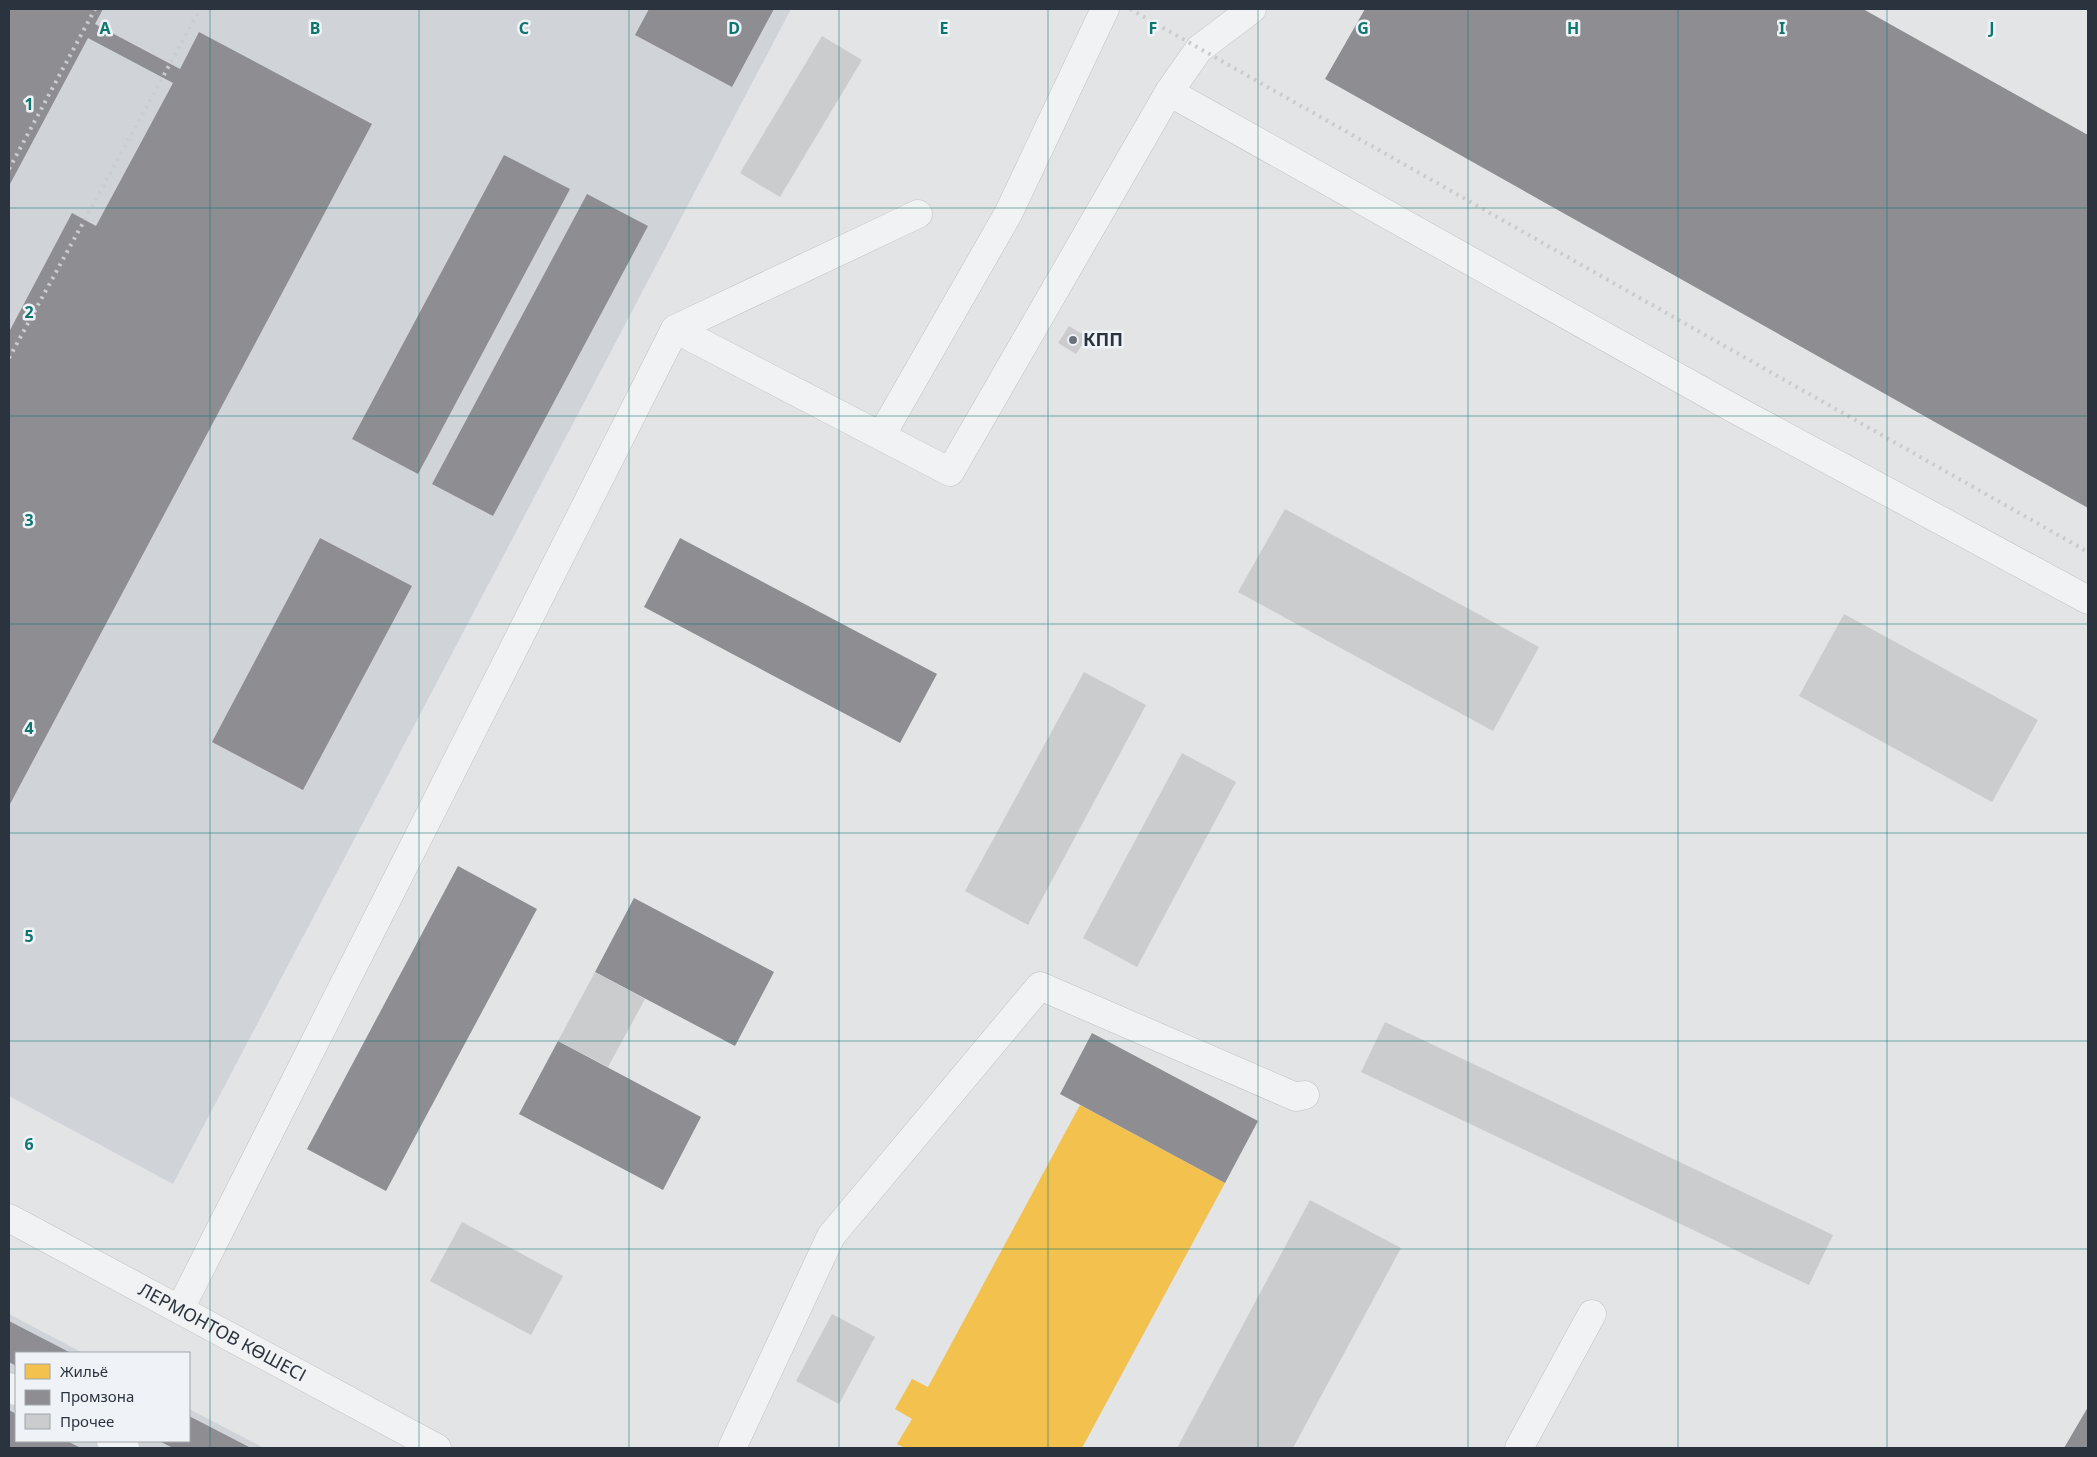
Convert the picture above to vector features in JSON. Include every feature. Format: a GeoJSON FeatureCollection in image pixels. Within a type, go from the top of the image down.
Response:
{"type":"FeatureCollection","features":[{"type":"Feature","properties":{"kind":"street"},"geometry":{"type":"LineString","coordinates":[[881,436],[1008,214],[1105,9]]}},
{"type":"Feature","properties":{"kind":"street"},"geometry":{"type":"LineString","coordinates":[[676,329],[950,472],[1169,92],[1199,49],[1252,9]]}},
{"type":"Feature","properties":{"kind":"street"},"geometry":{"type":"LineString","coordinates":[[1169,92],[1729,406],[2088,600]]}},
{"type":"Feature","properties":{"kind":"street"},"geometry":{"type":"LineString","coordinates":[[180,1309],[676,329],[918,214]]}},
{"type":"Feature","properties":{"kind":"street"},"geometry":{"type":"LineString","coordinates":[[732,1448],[831,1236],[1040,986],[1296,1097],[1305,1096]]}},
{"type":"Feature","properties":{"kind":"street","name":"ЛЕРМОНТОВ КӨШЕСІ"},"geometry":{"type":"LineString","coordinates":[[9,1218],[180,1309],[399,1439],[437,1448]]}},
{"type":"Feature","properties":{"kind":"street"},"geometry":{"type":"LineString","coordinates":[[1519,1448],[1592,1314]]}},
{"type":"Feature","properties":{"kind":"street"},"geometry":{"type":"LineString","coordinates":[[113,1442],[125,1448]]}},
{"type":"Feature","properties":{"kind":"shaded area"},"geometry":{"type":"Polygon","coordinates":[[[9,9],[791,9],[173,1184],[9,1096],[9,9]]]}},
{"type":"Feature","properties":{"kind":"shaded area"},"geometry":{"type":"Polygon","coordinates":[[[9,1314],[81,1352],[15,1352],[15,1442],[190,1442],[190,1410],[264,1448],[9,1448],[9,1314]]]}},
{"type":"Feature","properties":{"kind":"building: Жильё"},"geometry":{"type":"Polygon","coordinates":[[[1080,1105],[1225,1183],[1082,1448],[905,1448],[897,1444],[912,1419],[895,1409],[912,1379],[928,1387],[1080,1105]]]}},
{"type":"Feature","properties":{"kind":"building: Промзона"},"geometry":{"type":"Polygon","coordinates":[[[9,9],[103,9],[95,24],[180,69],[199,32],[372,124],[9,806],[9,332],[72,213],[96,226],[173,83],[88,38],[9,186],[9,9]]]}},
{"type":"Feature","properties":{"kind":"building: Промзона"},"geometry":{"type":"Polygon","coordinates":[[[649,9],[774,9],[732,87],[635,35],[649,9]]]}},
{"type":"Feature","properties":{"kind":"building: Промзона"},"geometry":{"type":"Polygon","coordinates":[[[1365,9],[1863,9],[2088,135],[2088,508],[1325,79],[1365,9]]]}},
{"type":"Feature","properties":{"kind":"building: Промзона"},"geometry":{"type":"Polygon","coordinates":[[[504,155],[570,189],[418,474],[352,439],[504,155]]]}},
{"type":"Feature","properties":{"kind":"building: Промзона"},"geometry":{"type":"Polygon","coordinates":[[[587,194],[648,226],[493,516],[432,484],[587,194]]]}},
{"type":"Feature","properties":{"kind":"building: Промзона"},"geometry":{"type":"Polygon","coordinates":[[[320,538],[412,586],[303,790],[212,742],[320,538]]]}},
{"type":"Feature","properties":{"kind":"building: Промзона"},"geometry":{"type":"Polygon","coordinates":[[[680,538],[937,674],[900,743],[644,607],[680,538]]]}},
{"type":"Feature","properties":{"kind":"building: Промзона"},"geometry":{"type":"Polygon","coordinates":[[[458,866],[537,909],[386,1191],[307,1149],[458,866]]]}},
{"type":"Feature","properties":{"kind":"building: Промзона"},"geometry":{"type":"Polygon","coordinates":[[[634,898],[774,972],[735,1046],[595,972],[634,898]]]}},
{"type":"Feature","properties":{"kind":"building: Промзона"},"geometry":{"type":"Polygon","coordinates":[[[1092,1033],[1258,1121],[1225,1183],[1060,1094],[1092,1033]]]}},
{"type":"Feature","properties":{"kind":"building: Промзона"},"geometry":{"type":"Polygon","coordinates":[[[558,1041],[701,1117],[663,1190],[519,1114],[558,1041]]]}},
{"type":"Feature","properties":{"kind":"building: Промзона"},"geometry":{"type":"Polygon","coordinates":[[[9,1321],[69,1352],[15,1352],[15,1365],[9,1362],[9,1321]]]}},
{"type":"Feature","properties":{"kind":"building: Промзона"},"geometry":{"type":"Polygon","coordinates":[[[2088,1407],[2088,1448],[2064,1448],[2088,1407]]]}},
{"type":"Feature","properties":{"kind":"building: Промзона"},"geometry":{"type":"Polygon","coordinates":[[[9,1410],[15,1413],[15,1442],[69,1442],[81,1448],[9,1448],[9,1410]]]}},
{"type":"Feature","properties":{"kind":"building: Промзона"},"geometry":{"type":"Polygon","coordinates":[[[190,1417],[251,1448],[173,1448],[161,1442],[190,1442],[190,1417]]]}},
{"type":"Feature","properties":{"kind":"building: Прочее"},"geometry":{"type":"Polygon","coordinates":[[[822,36],[862,60],[780,197],[740,173],[822,36]]]}},
{"type":"Feature","properties":{"kind":"building: Прочее","name":"КПП"},"geometry":{"type":"Polygon","coordinates":[[[1069,326],[1087,337],[1076,354],[1058,343],[1069,326]]]}},
{"type":"Feature","properties":{"kind":"building: Прочее"},"geometry":{"type":"Polygon","coordinates":[[[1285,509],[1539,647],[1493,731],[1238,592],[1285,509]]]}},
{"type":"Feature","properties":{"kind":"building: Прочее"},"geometry":{"type":"Polygon","coordinates":[[[1844,614],[2038,720],[1992,802],[1799,696],[1844,614]]]}},
{"type":"Feature","properties":{"kind":"building: Прочее"},"geometry":{"type":"Polygon","coordinates":[[[1084,672],[1146,705],[1028,925],[965,891],[1084,672]]]}},
{"type":"Feature","properties":{"kind":"building: Прочее"},"geometry":{"type":"Polygon","coordinates":[[[1182,753],[1236,782],[1137,967],[1083,938],[1182,753]]]}},
{"type":"Feature","properties":{"kind":"building: Прочее"},"geometry":{"type":"Polygon","coordinates":[[[595,972],[645,999],[608,1067],[558,1041],[595,972]]]}},
{"type":"Feature","properties":{"kind":"building: Прочее"},"geometry":{"type":"Polygon","coordinates":[[[1385,1022],[1833,1235],[1809,1285],[1361,1072],[1385,1022]]]}},
{"type":"Feature","properties":{"kind":"building: Прочее"},"geometry":{"type":"Polygon","coordinates":[[[1310,1200],[1401,1248],[1293,1448],[1177,1448],[1310,1200]]]}},
{"type":"Feature","properties":{"kind":"building: Прочее"},"geometry":{"type":"Polygon","coordinates":[[[462,1222],[563,1276],[531,1335],[430,1281],[462,1222]]]}},
{"type":"Feature","properties":{"kind":"building: Прочее"},"geometry":{"type":"Polygon","coordinates":[[[832,1314],[875,1337],[839,1404],[796,1381],[832,1314]]]}},
{"type":"Feature","properties":{"kind":"railway"},"geometry":{"type":"LineString","coordinates":[[9,169],[95,9]]}},
{"type":"Feature","properties":{"kind":"railway"},"geometry":{"type":"LineString","coordinates":[[9,358],[200,9]]}},
{"type":"Feature","properties":{"kind":"railway"},"geometry":{"type":"LineString","coordinates":[[1130,9],[2088,552]]}},
{"type":"Feature","properties":{"kind":"place","name":"КПП"},"geometry":{"type":"Point","coordinates":[1073,340]}}]}
